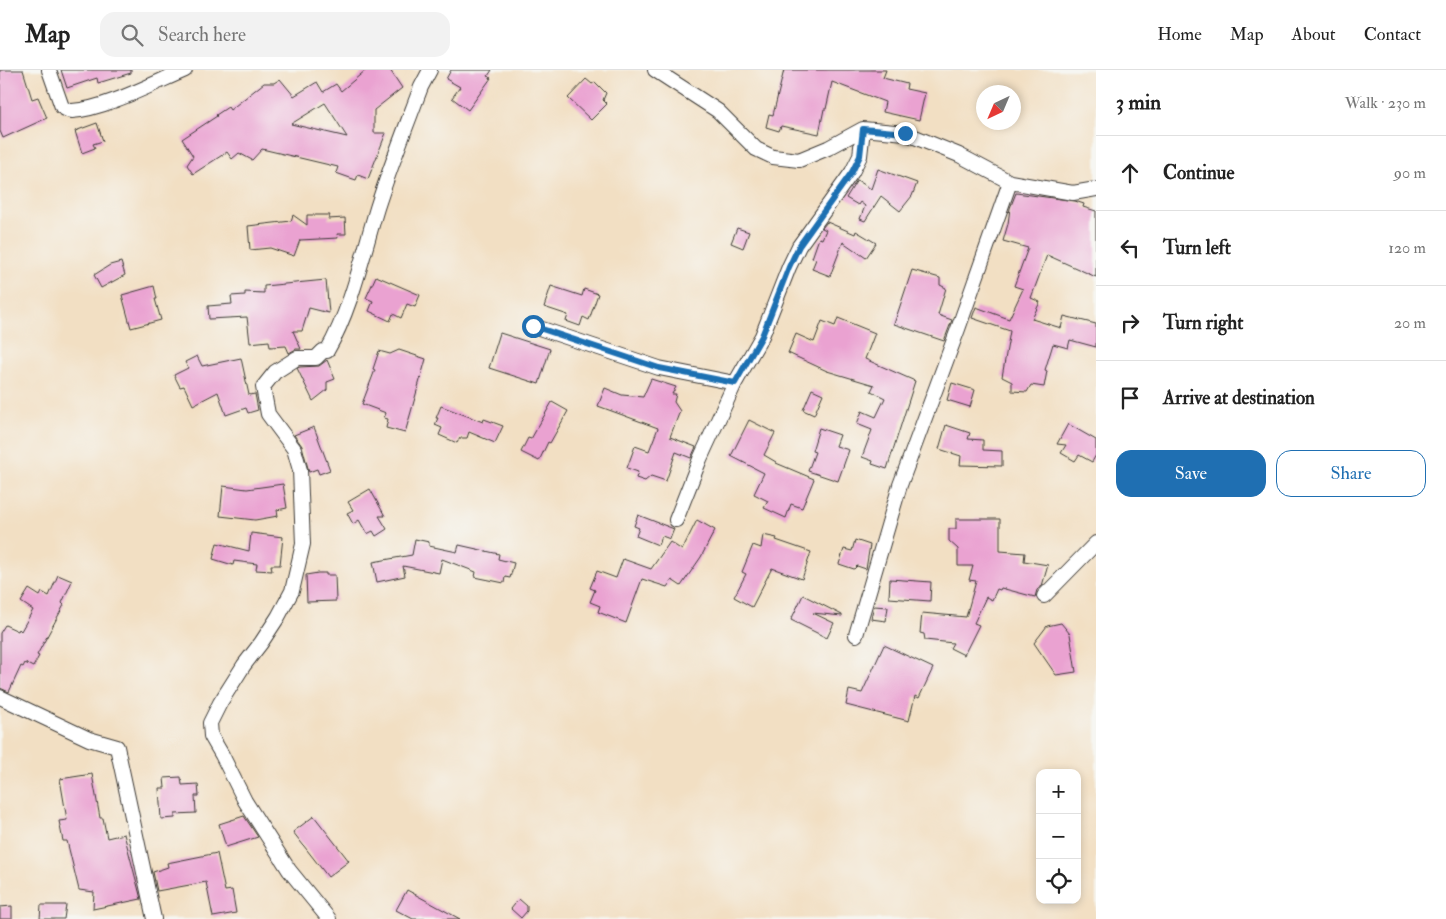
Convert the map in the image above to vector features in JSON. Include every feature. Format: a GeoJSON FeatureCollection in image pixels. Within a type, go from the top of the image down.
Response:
{"type":"FeatureCollection","features":[{"type":"Feature","properties":{"kind":"street"},"geometry":{"type":"LineString","coordinates":[[49,70],[62,107],[73,111],[102,105],[185,70]]}},
{"type":"Feature","properties":{"kind":"street"},"geometry":{"type":"LineString","coordinates":[[329,919],[289,870],[245,801],[211,736],[210,723],[220,702],[274,623],[292,591],[304,544],[300,470],[294,449],[268,414],[263,387],[275,372],[297,358],[316,358],[323,351],[327,351],[333,340],[346,308],[382,193],[421,87],[430,70]]}},
{"type":"Feature","properties":{"kind":"street"},"geometry":{"type":"LineString","coordinates":[[655,70],[718,111],[756,149],[773,157],[799,160],[828,148],[863,129],[905,133],[959,155],[1010,182],[1073,193],[1096,189]]}},
{"type":"Feature","properties":{"kind":"street"},"geometry":{"type":"LineString","coordinates":[[676,520],[700,459],[735,383],[762,336],[799,246],[852,172],[860,156],[863,129]]}},
{"type":"Feature","properties":{"kind":"street"},"geometry":{"type":"LineString","coordinates":[[856,635],[900,485],[1010,182]]}},
{"type":"Feature","properties":{"kind":"street"},"geometry":{"type":"LineString","coordinates":[[533,326],[659,368],[735,383]]}},
{"type":"Feature","properties":{"kind":"street"},"geometry":{"type":"LineString","coordinates":[[1044,596],[1096,543]]}},
{"type":"Feature","properties":{"kind":"street"},"geometry":{"type":"LineString","coordinates":[[0,698],[89,739],[117,746],[154,919]]}},
{"type":"Feature","properties":{"kind":"building"},"geometry":{"type":"Polygon","coordinates":[[[0,70],[23,70],[32,99],[38,97],[47,118],[3,138],[0,131],[0,70]]]}},
{"type":"Feature","properties":{"kind":"building"},"geometry":{"type":"Polygon","coordinates":[[[61,70],[131,70],[131,73],[98,83],[97,78],[67,88],[61,70]]]}},
{"type":"Feature","properties":{"kind":"building"},"geometry":{"type":"Polygon","coordinates":[[[366,70],[390,70],[402,88],[374,110],[374,133],[386,133],[368,179],[358,175],[356,180],[336,173],[338,167],[262,149],[252,160],[239,153],[232,159],[227,152],[193,174],[187,165],[193,156],[182,139],[228,107],[230,110],[264,83],[274,83],[280,79],[294,96],[317,82],[323,92],[336,84],[341,91],[366,70]],[[325,103],[291,124],[347,137],[325,103]]]}},
{"type":"Feature","properties":{"kind":"building"},"geometry":{"type":"Polygon","coordinates":[[[451,70],[492,70],[488,76],[491,78],[468,110],[452,98],[460,87],[446,79],[451,70]]]}},
{"type":"Feature","properties":{"kind":"building"},"geometry":{"type":"Polygon","coordinates":[[[784,70],[886,70],[883,78],[907,84],[906,89],[925,93],[919,120],[883,112],[885,102],[832,82],[819,134],[781,126],[779,131],[766,127],[769,114],[773,115],[784,70]]]}},
{"type":"Feature","properties":{"kind":"building"},"geometry":{"type":"Polygon","coordinates":[[[586,79],[592,84],[595,82],[606,93],[603,100],[607,104],[591,120],[568,98],[586,79]]]}},
{"type":"Feature","properties":{"kind":"building"},"geometry":{"type":"Polygon","coordinates":[[[97,123],[103,141],[93,144],[95,148],[82,153],[75,131],[97,123]]]}},
{"type":"Feature","properties":{"kind":"building"},"geometry":{"type":"Polygon","coordinates":[[[878,169],[917,183],[912,196],[900,211],[881,196],[865,221],[860,219],[865,206],[860,202],[858,205],[846,198],[857,180],[871,189],[878,169]]]}},
{"type":"Feature","properties":{"kind":"building"},"geometry":{"type":"Polygon","coordinates":[[[1016,193],[1075,201],[1084,204],[1083,207],[1096,211],[1096,277],[1047,255],[1031,298],[1040,302],[1032,319],[1061,328],[1064,316],[1096,324],[1096,347],[1070,340],[1068,348],[1053,344],[1045,370],[1047,371],[1044,387],[1031,385],[1027,392],[1012,391],[1012,382],[1002,377],[1010,331],[972,318],[976,307],[1009,319],[1023,289],[1014,286],[1028,248],[1003,241],[1010,208],[1016,193]]]}},
{"type":"Feature","properties":{"kind":"building"},"geometry":{"type":"Polygon","coordinates":[[[293,215],[307,225],[307,215],[330,215],[328,219],[345,218],[346,234],[337,234],[338,238],[300,240],[294,256],[270,248],[250,250],[248,226],[291,221],[293,215]]]}},
{"type":"Feature","properties":{"kind":"building"},"geometry":{"type":"Polygon","coordinates":[[[827,222],[855,234],[856,231],[876,243],[866,258],[843,242],[830,276],[812,269],[816,259],[812,258],[819,238],[822,239],[826,230],[822,228],[827,222]]]}},
{"type":"Feature","properties":{"kind":"building"},"geometry":{"type":"Polygon","coordinates":[[[737,228],[749,232],[743,248],[731,243],[737,228]]]}},
{"type":"Feature","properties":{"kind":"building"},"geometry":{"type":"Polygon","coordinates":[[[121,262],[125,275],[101,288],[94,275],[110,265],[121,262]]]}},
{"type":"Feature","properties":{"kind":"building"},"geometry":{"type":"Polygon","coordinates":[[[912,270],[940,278],[940,285],[946,288],[938,315],[952,320],[944,341],[894,324],[912,270]]]}},
{"type":"Feature","properties":{"kind":"building"},"geometry":{"type":"Polygon","coordinates":[[[376,276],[420,295],[415,307],[407,304],[401,318],[393,314],[390,321],[369,311],[373,301],[366,298],[376,276]]]}},
{"type":"Feature","properties":{"kind":"building"},"geometry":{"type":"Polygon","coordinates":[[[326,280],[329,313],[309,308],[302,331],[293,331],[301,349],[296,349],[289,353],[286,346],[270,347],[269,341],[250,343],[247,317],[209,319],[208,306],[232,304],[231,296],[245,295],[245,292],[264,293],[264,286],[326,280]]]}},
{"type":"Feature","properties":{"kind":"building"},"geometry":{"type":"Polygon","coordinates":[[[154,286],[157,299],[155,299],[161,320],[131,328],[122,295],[154,286]]]}},
{"type":"Feature","properties":{"kind":"building"},"geometry":{"type":"Polygon","coordinates":[[[551,286],[582,296],[584,289],[598,294],[589,320],[583,317],[580,326],[566,321],[568,315],[544,307],[551,286]]]}},
{"type":"Feature","properties":{"kind":"building"},"geometry":{"type":"Polygon","coordinates":[[[838,318],[875,333],[865,359],[915,381],[887,469],[872,464],[873,461],[862,457],[872,430],[857,424],[862,411],[876,417],[885,398],[871,391],[874,385],[827,371],[788,353],[796,334],[814,342],[822,321],[835,326],[838,318]]]}},
{"type":"Feature","properties":{"kind":"building"},"geometry":{"type":"Polygon","coordinates":[[[500,333],[550,349],[539,384],[489,368],[500,333]]]}},
{"type":"Feature","properties":{"kind":"building"},"geometry":{"type":"Polygon","coordinates":[[[399,350],[426,359],[405,433],[386,428],[388,419],[384,418],[386,413],[362,404],[375,370],[373,369],[379,351],[390,354],[399,350]]]}},
{"type":"Feature","properties":{"kind":"building"},"geometry":{"type":"Polygon","coordinates":[[[197,356],[202,366],[241,358],[249,395],[255,394],[258,410],[248,413],[246,408],[226,415],[218,392],[193,405],[184,386],[180,387],[174,375],[188,368],[185,362],[197,356]]]}},
{"type":"Feature","properties":{"kind":"building"},"geometry":{"type":"Polygon","coordinates":[[[327,360],[335,379],[327,382],[327,390],[313,401],[297,368],[319,366],[327,360]]]}},
{"type":"Feature","properties":{"kind":"building"},"geometry":{"type":"Polygon","coordinates":[[[651,379],[676,387],[672,394],[676,394],[674,402],[680,411],[670,437],[696,447],[691,458],[676,452],[666,481],[651,476],[645,481],[636,478],[638,472],[627,468],[635,446],[649,451],[658,428],[598,406],[605,388],[622,395],[643,397],[651,379]]]}},
{"type":"Feature","properties":{"kind":"building"},"geometry":{"type":"Polygon","coordinates":[[[952,383],[975,390],[970,407],[947,400],[952,383]]]}},
{"type":"Feature","properties":{"kind":"building"},"geometry":{"type":"Polygon","coordinates":[[[812,389],[823,394],[814,415],[803,410],[812,389]]]}},
{"type":"Feature","properties":{"kind":"building"},"geometry":{"type":"Polygon","coordinates":[[[552,402],[568,411],[550,443],[548,442],[539,461],[521,452],[528,438],[531,439],[552,402]]]}},
{"type":"Feature","properties":{"kind":"building"},"geometry":{"type":"Polygon","coordinates":[[[441,406],[483,422],[484,419],[503,426],[495,443],[469,432],[467,438],[460,438],[457,443],[439,435],[442,428],[435,425],[441,406]]]}},
{"type":"Feature","properties":{"kind":"building"},"geometry":{"type":"Polygon","coordinates":[[[749,420],[775,433],[764,455],[776,463],[814,479],[802,508],[791,504],[786,518],[764,508],[768,501],[754,494],[764,473],[731,456],[749,420]]]}},
{"type":"Feature","properties":{"kind":"building"},"geometry":{"type":"Polygon","coordinates":[[[1068,424],[1096,440],[1096,455],[1092,462],[1079,455],[1075,461],[1061,453],[1066,445],[1057,444],[1068,424]]]}},
{"type":"Feature","properties":{"kind":"building"},"geometry":{"type":"Polygon","coordinates":[[[946,425],[970,433],[968,439],[983,440],[983,450],[1002,451],[1002,466],[960,465],[961,456],[939,449],[946,425]]]}},
{"type":"Feature","properties":{"kind":"building"},"geometry":{"type":"Polygon","coordinates":[[[314,427],[330,470],[319,474],[317,469],[309,472],[302,446],[294,435],[314,427]]]}},
{"type":"Feature","properties":{"kind":"building"},"geometry":{"type":"Polygon","coordinates":[[[819,428],[840,435],[836,446],[849,450],[838,481],[808,471],[815,452],[812,451],[819,428]]]}},
{"type":"Feature","properties":{"kind":"building"},"geometry":{"type":"Polygon","coordinates":[[[283,484],[287,508],[277,510],[278,516],[255,520],[220,516],[223,486],[247,489],[283,484]]]}},
{"type":"Feature","properties":{"kind":"building"},"geometry":{"type":"Polygon","coordinates":[[[370,489],[385,516],[379,516],[387,529],[376,536],[373,531],[367,534],[359,520],[353,524],[347,513],[353,510],[348,502],[370,489]]]}},
{"type":"Feature","properties":{"kind":"building"},"geometry":{"type":"Polygon","coordinates":[[[638,515],[674,529],[670,539],[662,536],[658,545],[636,536],[639,528],[634,526],[638,515]]]}},
{"type":"Feature","properties":{"kind":"building"},"geometry":{"type":"Polygon","coordinates":[[[956,519],[1000,519],[1000,551],[1025,553],[1024,561],[1048,565],[1042,586],[1037,590],[1035,597],[1001,588],[1000,590],[997,589],[992,600],[986,597],[974,623],[979,625],[964,655],[950,648],[953,643],[925,640],[924,634],[920,633],[922,613],[966,617],[976,581],[969,580],[973,566],[958,566],[958,549],[949,541],[949,529],[956,529],[956,519]]]}},
{"type":"Feature","properties":{"kind":"building"},"geometry":{"type":"Polygon","coordinates":[[[697,520],[715,530],[701,557],[681,586],[672,580],[667,587],[642,579],[626,623],[598,612],[600,606],[590,602],[595,590],[590,588],[597,571],[616,578],[623,559],[651,569],[670,542],[682,550],[697,520]]]}},
{"type":"Feature","properties":{"kind":"building"},"geometry":{"type":"Polygon","coordinates":[[[251,533],[283,537],[280,565],[271,565],[272,571],[256,570],[257,564],[234,561],[233,565],[213,559],[217,543],[249,551],[251,533]]]}},
{"type":"Feature","properties":{"kind":"building"},"geometry":{"type":"Polygon","coordinates":[[[763,535],[777,538],[776,540],[811,552],[802,579],[772,568],[752,607],[734,597],[746,574],[742,572],[753,545],[761,548],[763,535]]]}},
{"type":"Feature","properties":{"kind":"building"},"geometry":{"type":"Polygon","coordinates":[[[415,539],[429,542],[429,546],[457,552],[459,545],[499,554],[498,559],[514,563],[510,578],[505,577],[504,583],[475,577],[476,572],[442,559],[439,573],[403,566],[405,576],[377,582],[373,562],[412,555],[415,539]]]}},
{"type":"Feature","properties":{"kind":"building"},"geometry":{"type":"Polygon","coordinates":[[[855,540],[870,545],[866,569],[857,566],[854,569],[839,564],[844,549],[852,551],[855,540]]]}},
{"type":"Feature","properties":{"kind":"building"},"geometry":{"type":"Polygon","coordinates":[[[318,573],[335,575],[336,601],[307,602],[306,575],[318,573]]]}},
{"type":"Feature","properties":{"kind":"building"},"geometry":{"type":"Polygon","coordinates":[[[58,575],[72,581],[62,603],[64,605],[37,655],[39,656],[33,667],[25,663],[23,667],[21,666],[9,692],[0,688],[0,633],[5,625],[21,631],[33,610],[21,602],[29,589],[40,596],[42,592],[49,596],[58,575]]]}},
{"type":"Feature","properties":{"kind":"building"},"geometry":{"type":"Polygon","coordinates":[[[890,579],[931,582],[930,601],[889,598],[890,579]]]}},
{"type":"Feature","properties":{"kind":"building"},"geometry":{"type":"Polygon","coordinates":[[[803,595],[842,615],[813,613],[834,623],[827,638],[791,620],[803,595]]]}},
{"type":"Feature","properties":{"kind":"building"},"geometry":{"type":"Polygon","coordinates":[[[874,606],[888,607],[886,621],[871,619],[874,606]]]}},
{"type":"Feature","properties":{"kind":"building"},"geometry":{"type":"Polygon","coordinates":[[[1061,623],[1070,634],[1076,672],[1056,675],[1034,643],[1047,626],[1061,623]]]}},
{"type":"Feature","properties":{"kind":"building"},"geometry":{"type":"Polygon","coordinates":[[[884,645],[933,668],[919,698],[915,696],[909,721],[846,705],[849,690],[862,693],[884,645]]]}},
{"type":"Feature","properties":{"kind":"building"},"geometry":{"type":"Polygon","coordinates":[[[92,774],[100,818],[103,818],[107,838],[124,834],[141,899],[93,909],[94,892],[79,890],[67,841],[63,841],[59,821],[67,820],[60,779],[92,774]]]}},
{"type":"Feature","properties":{"kind":"building"},"geometry":{"type":"Polygon","coordinates":[[[181,777],[182,785],[198,784],[199,796],[195,796],[196,813],[175,814],[175,818],[161,819],[159,788],[165,788],[164,778],[181,777]]]}},
{"type":"Feature","properties":{"kind":"building"},"geometry":{"type":"Polygon","coordinates":[[[244,816],[258,837],[226,847],[219,824],[244,816]]]}},
{"type":"Feature","properties":{"kind":"building"},"geometry":{"type":"Polygon","coordinates":[[[314,816],[349,861],[328,877],[293,832],[314,816]]]}},
{"type":"Feature","properties":{"kind":"building"},"geometry":{"type":"Polygon","coordinates":[[[217,853],[225,891],[232,890],[236,913],[213,917],[206,882],[157,891],[153,872],[168,867],[167,863],[217,853]]]}},
{"type":"Feature","properties":{"kind":"building"},"geometry":{"type":"Polygon","coordinates":[[[407,890],[460,919],[413,919],[396,910],[407,890]]]}},
{"type":"Feature","properties":{"kind":"building"},"geometry":{"type":"Polygon","coordinates":[[[519,899],[527,906],[527,911],[521,918],[511,909],[519,899]]]}},
{"type":"Feature","properties":{"kind":"building"},"geometry":{"type":"Polygon","coordinates":[[[41,905],[66,905],[64,919],[40,919],[41,905]]]}},
{"type":"Feature","properties":{"kind":"building"},"geometry":{"type":"Polygon","coordinates":[[[12,906],[12,919],[0,919],[0,907],[12,906]]]}},
{"type":"Feature","properties":{"kind":"route"},"geometry":{"type":"LineString","coordinates":[[533,326],[659,368],[735,383],[762,336],[776,298],[799,246],[852,172],[860,156],[863,129],[905,133]]}}]}
